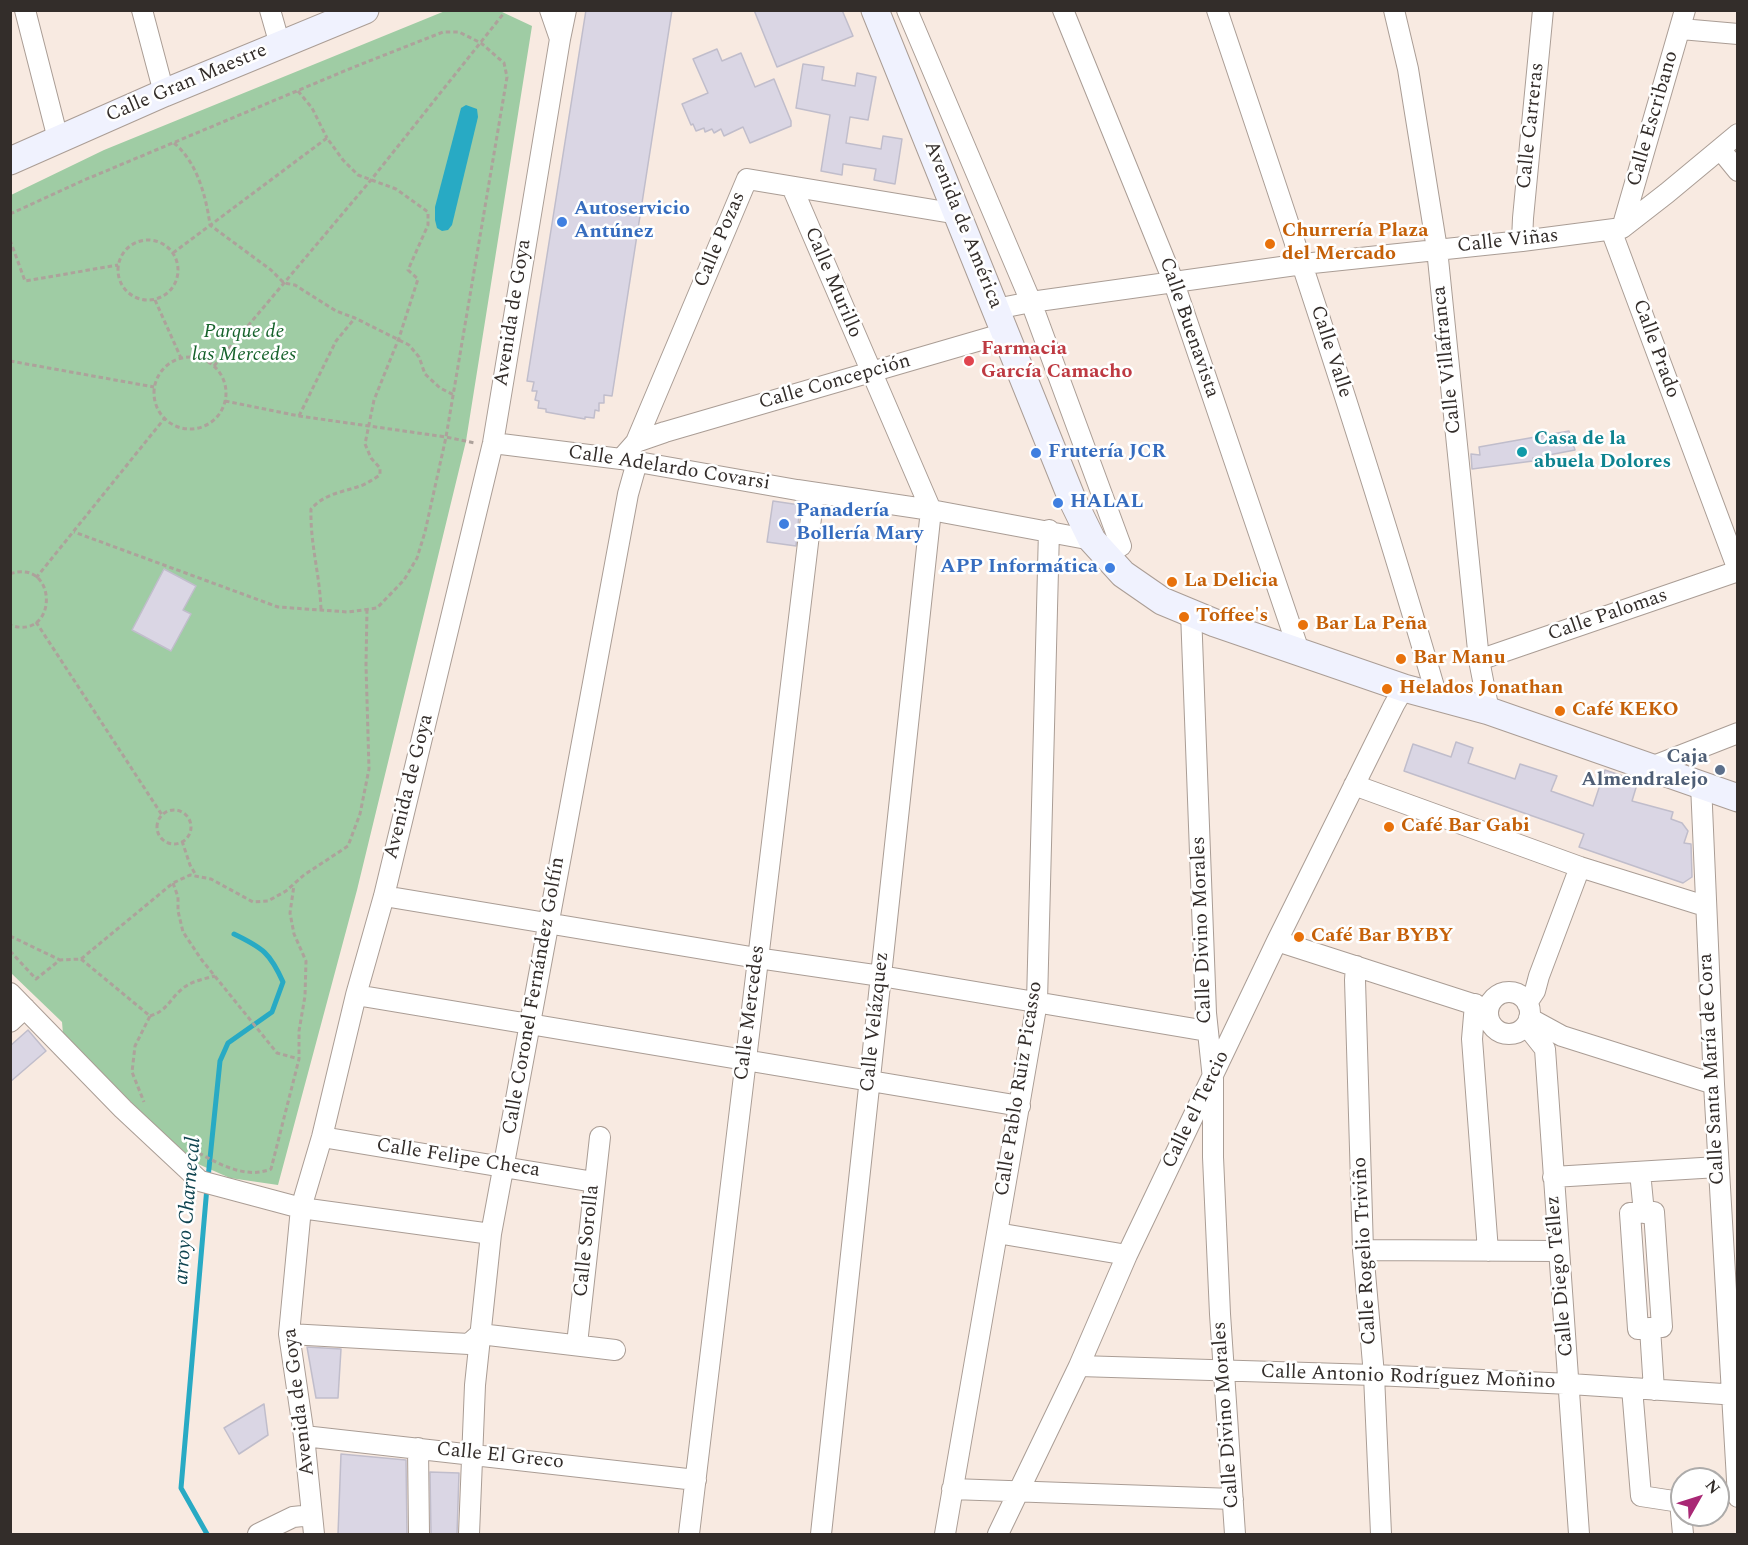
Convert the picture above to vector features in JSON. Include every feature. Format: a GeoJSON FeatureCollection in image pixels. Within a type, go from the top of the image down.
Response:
{"type":"FeatureCollection","features":[{"type":"Feature","properties":{"kind":"street"},"geometry":{"type":"LineString","coordinates":[[25,10],[58,139]]}},
{"type":"Feature","properties":{"kind":"street"},"geometry":{"type":"LineString","coordinates":[[142,10],[164,93]]}},
{"type":"Feature","properties":{"kind":"street"},"geometry":{"type":"LineString","coordinates":[[270,10],[280,45]]}},
{"type":"Feature","properties":{"kind":"street","name":"Calle Gran Maestre"},"geometry":{"type":"LineString","coordinates":[[10,161],[164,93],[365,10]]}},
{"type":"Feature","properties":{"kind":"street","name":"Avenida de Goya"},"geometry":{"type":"LineString","coordinates":[[550,10],[560,39]]}},
{"type":"Feature","properties":{"kind":"street","name":"Avenida de Goya"},"geometry":{"type":"LineString","coordinates":[[313,1525],[304,1436],[289,1334],[301,1208],[322,1137],[356,995],[384,896],[493,445],[566,10]]}},
{"type":"Feature","properties":{"kind":"street","name":"Avenida de América"},"geometry":{"type":"LineString","coordinates":[[875,10],[1072,499],[1092,540],[1123,574],[1162,601],[1215,623],[1404,688],[1489,711],[1737,798]]}},
{"type":"Feature","properties":{"kind":"street","name":"Avenida de América"},"geometry":{"type":"LineString","coordinates":[[907,10],[1030,302],[1121,546]]}},
{"type":"Feature","properties":{"kind":"street","name":"Calle Buenavista"},"geometry":{"type":"LineString","coordinates":[[1063,10],[1174,283],[1299,651]]}},
{"type":"Feature","properties":{"kind":"street","name":"Calle Valle"},"geometry":{"type":"LineString","coordinates":[[1217,10],[1303,264],[1414,616],[1437,697]]}},
{"type":"Feature","properties":{"kind":"street","name":"Calle Villafranca"},"geometry":{"type":"LineString","coordinates":[[1394,10],[1408,69],[1437,249],[1479,660],[1489,711]]}},
{"type":"Feature","properties":{"kind":"street","name":"Calle Carreras"},"geometry":{"type":"LineString","coordinates":[[1522,241],[1543,10]]}},
{"type":"Feature","properties":{"kind":"street"},"geometry":{"type":"LineString","coordinates":[[1683,20],[1737,34]]}},
{"type":"Feature","properties":{"kind":"street","name":"Calle Escribano"},"geometry":{"type":"LineString","coordinates":[[1617,229],[1683,20]]}},
{"type":"Feature","properties":{"kind":"street"},"geometry":{"type":"LineString","coordinates":[[1617,229],[1737,134]]}},
{"type":"Feature","properties":{"kind":"street"},"geometry":{"type":"LineString","coordinates":[[1720,149],[1737,171]]}},
{"type":"Feature","properties":{"kind":"street","name":"Calle Pozas"},"geometry":{"type":"LineString","coordinates":[[629,461],[747,179],[958,214]]}},
{"type":"Feature","properties":{"kind":"street","name":"Calle Murillo"},"geometry":{"type":"LineString","coordinates":[[792,187],[931,510]]}},
{"type":"Feature","properties":{"kind":"street","name":"Calle Viñas"},"geometry":{"type":"LineString","coordinates":[[1000,321],[1030,302],[1303,264],[1617,229]]}},
{"type":"Feature","properties":{"kind":"street","name":"Calle Prado"},"geometry":{"type":"LineString","coordinates":[[1617,229],[1737,571]]}},
{"type":"Feature","properties":{"kind":"street","name":"Calle Concepción"},"geometry":{"type":"LineString","coordinates":[[636,442],[871,373],[1000,321]]}},
{"type":"Feature","properties":{"kind":"street"},"geometry":{"type":"LineString","coordinates":[[662,467],[655,450],[657,440],[665,432]]}},
{"type":"Feature","properties":{"kind":"street","name":"Calle Adelardo Covarsi"},"geometry":{"type":"LineString","coordinates":[[493,445],[629,461],[1049,530],[1092,540]]}},
{"type":"Feature","properties":{"kind":"street","name":"Calle Coronel Fernández Golfín"},"geometry":{"type":"LineString","coordinates":[[469,1534],[475,1385],[491,1234],[628,494],[629,461]]}},
{"type":"Feature","properties":{"kind":"street","name":"Calle Mercedes"},"geometry":{"type":"LineString","coordinates":[[688,1534],[814,492]]}},
{"type":"Feature","properties":{"kind":"street","name":"Calle Velázquez"},"geometry":{"type":"LineString","coordinates":[[821,1534],[931,510]]}},
{"type":"Feature","properties":{"kind":"street","name":"Calle Pablo Ruiz Picasso"},"geometry":{"type":"LineString","coordinates":[[945,1534],[1037,1002],[1049,530]]}},
{"type":"Feature","properties":{"kind":"street","name":"Calle Palomas"},"geometry":{"type":"LineString","coordinates":[[1479,660],[1737,571]]}},
{"type":"Feature","properties":{"kind":"street","name":"Calle Divino Morales"},"geometry":{"type":"LineString","coordinates":[[1191,612],[1207,1031],[1213,1079],[1213,1157],[1235,1534]]}},
{"type":"Feature","properties":{"kind":"street","name":"Calle el Tercio"},"geometry":{"type":"LineString","coordinates":[[998,1534],[1277,941],[1404,688]]}},
{"type":"Feature","properties":{"kind":"street"},"geometry":{"type":"LineString","coordinates":[[1651,767],[1737,733]]}},
{"type":"Feature","properties":{"kind":"street","name":"Calle Santa María de Cora"},"geometry":{"type":"LineString","coordinates":[[1701,784],[1705,906],[1734,1395],[1737,1497]]}},
{"type":"Feature","properties":{"kind":"street"},"geometry":{"type":"LineString","coordinates":[[1354,785],[1580,867],[1705,906]]}},
{"type":"Feature","properties":{"kind":"street"},"geometry":{"type":"LineString","coordinates":[[1277,941],[1356,966],[1485,1013],[1497,1030],[1513,1034],[1520,1031],[1527,1015],[1539,976],[1580,867]]}},
{"type":"Feature","properties":{"kind":"street"},"geometry":{"type":"LineString","coordinates":[[384,896],[1207,1031]]}},
{"type":"Feature","properties":{"kind":"street","name":"Calle Rogelio Triviño"},"geometry":{"type":"LineString","coordinates":[[1356,966],[1363,1250],[1374,1375],[1381,1534]]}},
{"type":"Feature","properties":{"kind":"street"},"geometry":{"type":"LineString","coordinates":[[1488,1251],[1472,1039],[1491,1001],[1498,995],[1506,992],[1514,993],[1527,1015],[1562,1036],[1714,1084]]}},
{"type":"Feature","properties":{"kind":"street"},"geometry":{"type":"LineString","coordinates":[[10,993],[123,1109],[200,1180],[301,1208],[491,1234]]}},
{"type":"Feature","properties":{"kind":"street"},"geometry":{"type":"LineString","coordinates":[[356,995],[1020,1106]]}},
{"type":"Feature","properties":{"kind":"street"},"geometry":{"type":"LineString","coordinates":[[10,1022],[25,1008]]}},
{"type":"Feature","properties":{"kind":"street"},"geometry":{"type":"LineString","coordinates":[[1472,1039],[1485,1013]]}},
{"type":"Feature","properties":{"kind":"street","name":"Calle Diego Téllez"},"geometry":{"type":"LineString","coordinates":[[1527,1015],[1545,1049],[1579,1534]]}},
{"type":"Feature","properties":{"kind":"street","name":"Calle Felipe Checa"},"geometry":{"type":"LineString","coordinates":[[322,1137],[594,1182]]}},
{"type":"Feature","properties":{"kind":"street","name":"Calle Sorolla"},"geometry":{"type":"LineString","coordinates":[[577,1344],[600,1137]]}},
{"type":"Feature","properties":{"kind":"street"},"geometry":{"type":"LineString","coordinates":[[1553,1177],[1719,1167]]}},
{"type":"Feature","properties":{"kind":"street"},"geometry":{"type":"LineString","coordinates":[[1640,1172],[1644,1213],[1654,1212],[1662,1327],[1650,1328],[1654,1390]]}},
{"type":"Feature","properties":{"kind":"street"},"geometry":{"type":"LineString","coordinates":[[997,1233],[1127,1256]]}},
{"type":"Feature","properties":{"kind":"street"},"geometry":{"type":"LineString","coordinates":[[1363,1250],[1558,1251]]}},
{"type":"Feature","properties":{"kind":"street"},"geometry":{"type":"LineString","coordinates":[[289,1334],[469,1344],[480,1334],[615,1350]]}},
{"type":"Feature","properties":{"kind":"street","name":"Calle Antonio Rodríguez Moñino"},"geometry":{"type":"LineString","coordinates":[[1079,1366],[1374,1375],[1570,1384],[1734,1395]]}},
{"type":"Feature","properties":{"kind":"street"},"geometry":{"type":"LineString","coordinates":[[1632,1388],[1641,1496],[1680,1502],[1683,1534]]}},
{"type":"Feature","properties":{"kind":"street","name":"Calle El Greco"},"geometry":{"type":"LineString","coordinates":[[304,1436],[696,1480]]}},
{"type":"Feature","properties":{"kind":"street"},"geometry":{"type":"LineString","coordinates":[[418,1448],[419,1534]]}},
{"type":"Feature","properties":{"kind":"street"},"geometry":{"type":"LineString","coordinates":[[952,1489],[1233,1500]]}},
{"type":"Feature","properties":{"kind":"street"},"geometry":{"type":"LineString","coordinates":[[258,1534],[293,1517],[313,1525]]}},
{"type":"Feature","properties":{"kind":"path"},"geometry":{"type":"LineString","coordinates":[[214,366],[370,180],[504,13]]}},
{"type":"Feature","properties":{"kind":"path"},"geometry":{"type":"LineString","coordinates":[[10,214],[174,142],[443,32],[459,32],[482,43],[504,63],[507,77],[446,437],[425,532],[417,558],[404,580],[377,608],[348,612],[278,607],[74,532]]}},
{"type":"Feature","properties":{"kind":"path"},"geometry":{"type":"LineString","coordinates":[[298,91],[312,108],[327,138],[343,160],[358,175],[396,189],[428,212],[429,225],[408,270],[418,279],[399,338],[374,400],[365,444],[371,458],[380,468],[380,475],[365,484],[318,500],[311,509],[311,544],[320,584],[321,610]]}},
{"type":"Feature","properties":{"kind":"path"},"geometry":{"type":"LineString","coordinates":[[173,253],[327,138]]}},
{"type":"Feature","properties":{"kind":"path"},"geometry":{"type":"LineString","coordinates":[[174,142],[190,162],[205,196],[210,225],[271,270],[284,283],[295,285],[336,311],[399,338],[409,345],[419,357],[426,374],[440,387],[454,395]]}},
{"type":"Feature","properties":{"kind":"path"},"geometry":{"type":"LineString","coordinates":[[10,240],[25,281],[118,266]]}},
{"type":"Feature","properties":{"kind":"path"},"geometry":{"type":"LineString","coordinates":[[154,240],[163,243],[173,253],[179,269],[178,279],[173,289],[165,296],[155,300],[145,300],[127,292],[121,284],[118,266],[121,256],[134,242],[154,240]]}},
{"type":"Feature","properties":{"kind":"path"},"geometry":{"type":"LineString","coordinates":[[155,300],[181,358]]}},
{"type":"Feature","properties":{"kind":"path"},"geometry":{"type":"LineString","coordinates":[[299,416],[336,341],[356,318]]}},
{"type":"Feature","properties":{"kind":"path"},"geometry":{"type":"LineString","coordinates":[[193,357],[214,366],[226,386],[225,401],[218,418],[209,425],[186,430],[164,419],[153,396],[160,372],[169,363],[181,358],[193,357]]}},
{"type":"Feature","properties":{"kind":"path"},"geometry":{"type":"LineString","coordinates":[[10,361],[154,387]]}},
{"type":"Feature","properties":{"kind":"path"},"geometry":{"type":"LineString","coordinates":[[225,401],[299,416],[493,445]]}},
{"type":"Feature","properties":{"kind":"path"},"geometry":{"type":"LineString","coordinates":[[36,578],[164,419]]}},
{"type":"Feature","properties":{"kind":"path"},"geometry":{"type":"LineString","coordinates":[[10,574],[24,572],[36,578],[45,587],[48,604],[45,612],[36,622],[24,627],[10,625]]}},
{"type":"Feature","properties":{"kind":"path"},"geometry":{"type":"LineString","coordinates":[[10,936],[60,960],[81,959],[173,883],[190,875],[212,879],[253,902],[268,901],[286,891],[321,863],[348,846],[360,814],[369,769],[367,609]]}},
{"type":"Feature","properties":{"kind":"path"},"geometry":{"type":"LineString","coordinates":[[36,622],[162,815]]}},
{"type":"Feature","properties":{"kind":"path"},"geometry":{"type":"LineString","coordinates":[[177,810],[186,816],[190,832],[182,841],[171,843],[162,838],[157,829],[159,819],[166,812],[177,810]]}},
{"type":"Feature","properties":{"kind":"path"},"geometry":{"type":"LineString","coordinates":[[182,841],[190,865],[197,877]]}},
{"type":"Feature","properties":{"kind":"path"},"geometry":{"type":"LineString","coordinates":[[173,883],[178,897],[178,911],[183,932],[277,1053],[299,1059]]}},
{"type":"Feature","properties":{"kind":"path"},"geometry":{"type":"LineString","coordinates":[[197,1152],[223,1167],[260,1173],[271,1168],[299,1059],[299,1031],[305,996],[306,961],[294,934],[290,913],[294,885]]}},
{"type":"Feature","properties":{"kind":"path"},"geometry":{"type":"LineString","coordinates":[[10,951],[36,979],[60,960]]}},
{"type":"Feature","properties":{"kind":"path"},"geometry":{"type":"LineString","coordinates":[[81,959],[150,1016]]}},
{"type":"Feature","properties":{"kind":"path"},"geometry":{"type":"LineString","coordinates":[[145,1104],[132,1072],[135,1046],[150,1016],[161,1013],[184,987],[215,976]]}},
{"type":"Feature","properties":{"kind":"green space","name":"Parque de las Mercedes"},"geometry":{"type":"Polygon","coordinates":[[[445,11],[500,11],[532,26],[466,441],[357,890],[278,1185],[230,1178],[189,1160],[63,1034],[62,1022],[11,973],[11,195],[104,150],[445,11]]]}},
{"type":"Feature","properties":{"kind":"water"},"geometry":{"type":"Polygon","coordinates":[[[466,105],[477,109],[478,117],[452,225],[448,230],[442,231],[437,228],[435,207],[461,108],[466,105]]]}},
{"type":"Feature","properties":{"kind":"building"},"geometry":{"type":"Polygon","coordinates":[[[586,10],[672,10],[612,396],[604,395],[604,403],[599,403],[599,411],[595,410],[594,418],[585,417],[585,419],[546,412],[546,409],[538,408],[539,401],[535,400],[537,391],[532,391],[534,382],[527,381],[586,10]]]}},
{"type":"Feature","properties":{"kind":"building"},"geometry":{"type":"Polygon","coordinates":[[[754,10],[842,10],[853,36],[777,67],[754,10]]]}},
{"type":"Feature","properties":{"kind":"building"},"geometry":{"type":"Polygon","coordinates":[[[717,49],[722,61],[741,53],[755,87],[774,79],[791,126],[750,143],[743,127],[724,136],[721,129],[714,133],[712,129],[705,132],[704,128],[696,131],[682,104],[708,93],[693,59],[717,49]]]}},
{"type":"Feature","properties":{"kind":"building"},"geometry":{"type":"Polygon","coordinates":[[[803,64],[824,67],[822,80],[855,86],[857,73],[876,77],[868,120],[850,117],[846,143],[881,149],[883,136],[902,139],[895,184],[874,180],[876,169],[843,164],[842,175],[821,171],[830,115],[796,108],[803,64]]]}},
{"type":"Feature","properties":{"kind":"building","name":"Casa de la abuela Dolores"},"geometry":{"type":"Polygon","coordinates":[[[1569,431],[1575,450],[1533,458],[1533,461],[1472,469],[1471,454],[1480,455],[1479,447],[1569,431]]]}},
{"type":"Feature","properties":{"kind":"building","name":"Panadería Bollería Mary"},"geometry":{"type":"Polygon","coordinates":[[[773,501],[800,505],[796,546],[767,542],[773,501]]]}},
{"type":"Feature","properties":{"kind":"building"},"geometry":{"type":"Polygon","coordinates":[[[164,569],[196,586],[183,610],[191,614],[171,651],[132,630],[164,569]]]}},
{"type":"Feature","properties":{"kind":"building"},"geometry":{"type":"Polygon","coordinates":[[[1456,742],[1473,748],[1468,763],[1515,779],[1520,764],[1557,776],[1551,791],[1593,806],[1605,770],[1638,781],[1632,801],[1673,812],[1671,819],[1682,823],[1688,831],[1684,843],[1691,844],[1692,877],[1683,883],[1579,847],[1584,834],[1404,771],[1413,744],[1451,757],[1456,742]]]}},
{"type":"Feature","properties":{"kind":"building"},"geometry":{"type":"Polygon","coordinates":[[[28,1030],[46,1051],[10,1082],[10,1046],[28,1030]]]}},
{"type":"Feature","properties":{"kind":"building"},"geometry":{"type":"Polygon","coordinates":[[[307,1347],[341,1349],[338,1398],[316,1398],[307,1347]]]}},
{"type":"Feature","properties":{"kind":"building"},"geometry":{"type":"Polygon","coordinates":[[[264,1404],[268,1435],[239,1454],[224,1428],[264,1404]]]}},
{"type":"Feature","properties":{"kind":"building"},"geometry":{"type":"Polygon","coordinates":[[[341,1454],[406,1460],[407,1534],[338,1534],[341,1454]]]}},
{"type":"Feature","properties":{"kind":"building"},"geometry":{"type":"Polygon","coordinates":[[[430,1472],[459,1473],[457,1534],[431,1534],[430,1472]]]}},
{"type":"Feature","properties":{"kind":"waterway","name":"arroyo Charnecal"},"geometry":{"type":"LineString","coordinates":[[208,1178],[220,1061],[228,1043],[272,1012],[283,982],[274,964],[264,952],[234,934]]}},
{"type":"Feature","properties":{"kind":"waterway","name":"arroyo Charnecal"},"geometry":{"type":"LineString","coordinates":[[207,1187],[181,1488],[207,1534]]}},
{"type":"Feature","properties":{"kind":"place","name":"Autoservicio Antúnez"},"geometry":{"type":"Point","coordinates":[562,222]}},
{"type":"Feature","properties":{"kind":"place","name":"Churrería Plaza del Mercado"},"geometry":{"type":"Point","coordinates":[1270,244]}},
{"type":"Feature","properties":{"kind":"place","name":"Farmacia García Camacho"},"geometry":{"type":"Point","coordinates":[969,361]}},
{"type":"Feature","properties":{"kind":"place","name":"Casa de la abuela Dolores"},"geometry":{"type":"Point","coordinates":[1522,452]}},
{"type":"Feature","properties":{"kind":"place","name":"Frutería JCR"},"geometry":{"type":"Point","coordinates":[1036,453]}},
{"type":"Feature","properties":{"kind":"place","name":"HALAL"},"geometry":{"type":"Point","coordinates":[1058,503]}},
{"type":"Feature","properties":{"kind":"place","name":"Panadería Bollería Mary"},"geometry":{"type":"Point","coordinates":[784,524]}},
{"type":"Feature","properties":{"kind":"place","name":"APP Informática"},"geometry":{"type":"Point","coordinates":[1110,568]}},
{"type":"Feature","properties":{"kind":"place","name":"La Delicia"},"geometry":{"type":"Point","coordinates":[1172,582]}},
{"type":"Feature","properties":{"kind":"place","name":"Toffee's"},"geometry":{"type":"Point","coordinates":[1184,617]}},
{"type":"Feature","properties":{"kind":"place","name":"Bar La Peña"},"geometry":{"type":"Point","coordinates":[1303,625]}},
{"type":"Feature","properties":{"kind":"place","name":"Bar Manu"},"geometry":{"type":"Point","coordinates":[1401,659]}},
{"type":"Feature","properties":{"kind":"place","name":"Helados Jonathan"},"geometry":{"type":"Point","coordinates":[1387,689]}},
{"type":"Feature","properties":{"kind":"place","name":"Café KEKO"},"geometry":{"type":"Point","coordinates":[1560,711]}},
{"type":"Feature","properties":{"kind":"place","name":"Caja Almendralejo"},"geometry":{"type":"Point","coordinates":[1720,770]}},
{"type":"Feature","properties":{"kind":"place","name":"Café Bar Gabi"},"geometry":{"type":"Point","coordinates":[1389,827]}},
{"type":"Feature","properties":{"kind":"place","name":"Café Bar BYBY"},"geometry":{"type":"Point","coordinates":[1299,937]}}]}
